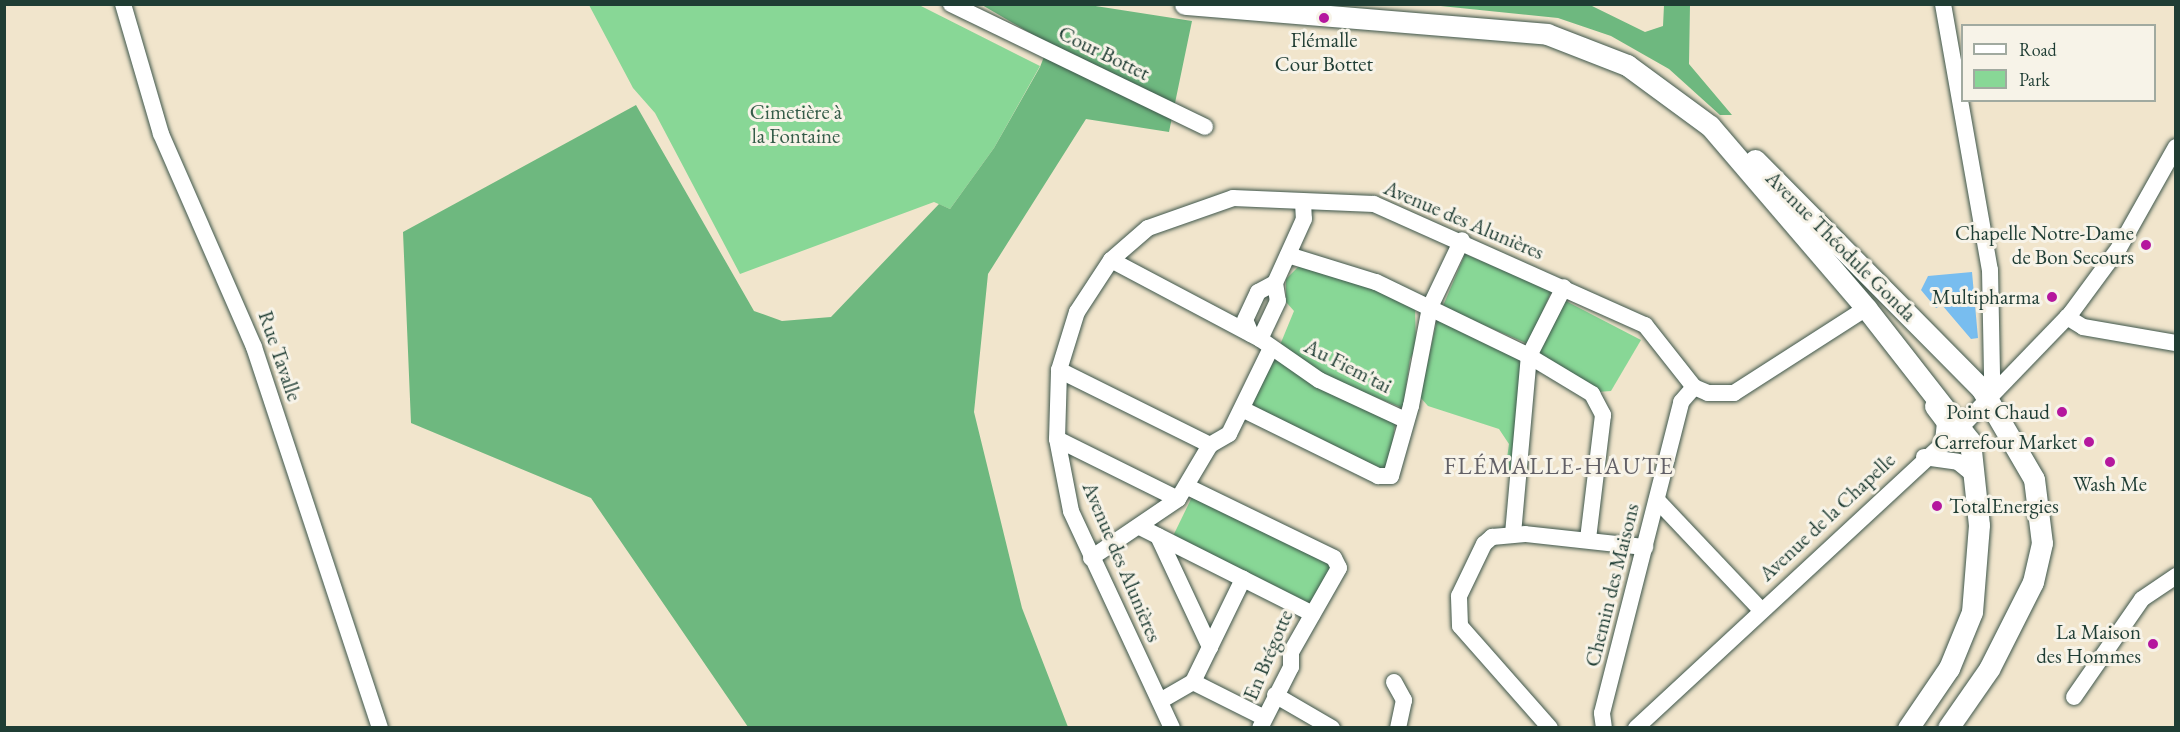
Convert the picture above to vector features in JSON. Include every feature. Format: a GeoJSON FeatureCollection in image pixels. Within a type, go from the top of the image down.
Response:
{"type":"FeatureCollection","features":[{"type":"Feature","properties":{"kind":"main road","name":"Avenue Théodule Gonda"},"geometry":{"type":"LineString","coordinates":[[1185,4],[1369,10],[1537,23],[1632,57],[1718,123],[1966,371],[1992,394],[2034,479],[2041,557],[2033,582],[2003,645],[1948,728]]}},
{"type":"Feature","properties":{"kind":"main road","name":"Avenue Théodule Gonda"},"geometry":{"type":"LineString","coordinates":[[1342,4],[1369,10],[1519,30],[1590,47],[1678,98],[1750,173],[1962,426],[1974,475],[1980,544],[1979,576],[1967,628],[1941,682],[1908,728]]}},
{"type":"Feature","properties":{"kind":"main road","name":"Avenue Théodule Gonda"},"geometry":{"type":"LineString","coordinates":[[1750,173],[1947,422],[1945,441]]}},
{"type":"Feature","properties":{"kind":"main road"},"geometry":{"type":"LineString","coordinates":[[1965,728],[2002,664],[2003,645]]}},
{"type":"Feature","properties":{"kind":"main road"},"geometry":{"type":"LineString","coordinates":[[1935,728],[1941,682]]}},
{"type":"Feature","properties":{"kind":"street","name":"Rue Tavalle"},"geometry":{"type":"LineString","coordinates":[[123,4],[161,134],[221,259],[254,347],[380,728]]}},
{"type":"Feature","properties":{"kind":"street","name":"Cour Bottet"},"geometry":{"type":"LineString","coordinates":[[951,4],[1205,127]]}},
{"type":"Feature","properties":{"kind":"street"},"geometry":{"type":"LineString","coordinates":[[1943,4],[1990,270],[1992,394]]}},
{"type":"Feature","properties":{"kind":"street","name":"Avenue de la Chapelle"},"geometry":{"type":"LineString","coordinates":[[1636,728],[1924,457],[1962,426],[2067,317],[2119,248],[2175,147]]}},
{"type":"Feature","properties":{"kind":"street","name":"Avenue des Alunières"},"geometry":{"type":"LineString","coordinates":[[1172,728],[1091,558],[1065,492],[1057,439],[1059,370],[1077,312],[1111,260],[1148,228],[1202,207],[1233,198],[1374,204],[1462,240],[1645,325],[1694,387]]}},
{"type":"Feature","properties":{"kind":"street"},"geometry":{"type":"LineString","coordinates":[[1059,370],[1210,445],[1224,442],[1242,409],[1260,341],[1278,301],[1275,283],[1304,219],[1303,202]]}},
{"type":"Feature","properties":{"kind":"street","name":"Au Fiem'tai"},"geometry":{"type":"LineString","coordinates":[[1111,260],[1260,341],[1319,380],[1403,427],[1430,307],[1462,240]]}},
{"type":"Feature","properties":{"kind":"street"},"geometry":{"type":"LineString","coordinates":[[1288,255],[1350,271],[1430,307],[1529,356],[1592,394],[1602,407],[1588,539]]}},
{"type":"Feature","properties":{"kind":"street"},"geometry":{"type":"LineString","coordinates":[[1513,534],[1529,356],[1564,287]]}},
{"type":"Feature","properties":{"kind":"street"},"geometry":{"type":"LineString","coordinates":[[1694,387],[1734,393],[1860,312]]}},
{"type":"Feature","properties":{"kind":"street"},"geometry":{"type":"LineString","coordinates":[[2067,317],[2097,330],[2175,343]]}},
{"type":"Feature","properties":{"kind":"street"},"geometry":{"type":"LineString","coordinates":[[1966,371],[1980,373],[1993,360]]}},
{"type":"Feature","properties":{"kind":"street","name":"Chemin des Maisons"},"geometry":{"type":"LineString","coordinates":[[1605,728],[1602,713],[1681,402],[1694,387]]}},
{"type":"Feature","properties":{"kind":"street"},"geometry":{"type":"LineString","coordinates":[[1242,409],[1383,478],[1392,472],[1403,427]]}},
{"type":"Feature","properties":{"kind":"street"},"geometry":{"type":"LineString","coordinates":[[1057,439],[1334,558],[1339,568],[1313,614]]}},
{"type":"Feature","properties":{"kind":"street"},"geometry":{"type":"LineString","coordinates":[[1091,558],[1142,528],[1183,493],[1210,445]]}},
{"type":"Feature","properties":{"kind":"street","name":"Avenue de la Chapelle"},"geometry":{"type":"LineString","coordinates":[[1924,457],[1958,462],[1974,475]]}},
{"type":"Feature","properties":{"kind":"street","name":"Avenue de la Chapelle"},"geometry":{"type":"LineString","coordinates":[[1657,500],[1761,610]]}},
{"type":"Feature","properties":{"kind":"street","name":"En Brégotte"},"geometry":{"type":"LineString","coordinates":[[1142,528],[1313,614],[1263,723],[1193,682]]}},
{"type":"Feature","properties":{"kind":"street"},"geometry":{"type":"LineString","coordinates":[[1550,728],[1468,639],[1457,616],[1459,596],[1484,543],[1513,534],[1588,539],[1645,547]]}},
{"type":"Feature","properties":{"kind":"street"},"geometry":{"type":"LineString","coordinates":[[1158,536],[1210,647]]}},
{"type":"Feature","properties":{"kind":"street"},"geometry":{"type":"LineString","coordinates":[[2074,697],[2142,599],[2175,576]]}},
{"type":"Feature","properties":{"kind":"street"},"geometry":{"type":"LineString","coordinates":[[1160,701],[1193,682],[1244,579]]}},
{"type":"Feature","properties":{"kind":"street"},"geometry":{"type":"LineString","coordinates":[[1394,682],[1404,699],[1398,728]]}},
{"type":"Feature","properties":{"kind":"street"},"geometry":{"type":"LineString","coordinates":[[1275,695],[1332,728]]}},
{"type":"Feature","properties":{"kind":"green space","name":"Cimetière à la Fontaine"},"geometry":{"type":"Polygon","coordinates":[[[589,5],[919,5],[1040,66],[994,148],[950,209],[934,202],[740,274],[655,113],[633,88],[589,5]]]}},
{"type":"Feature","properties":{"kind":"green space"},"geometry":{"type":"Polygon","coordinates":[[[982,5],[1089,5],[1192,21],[1169,132],[1086,119],[988,274],[974,412],[1022,608],[1068,727],[748,727],[591,498],[411,423],[403,232],[636,105],[754,311],[782,321],[831,317],[939,204],[950,209],[994,148],[1040,67],[1049,44],[982,5]]]}},
{"type":"Feature","properties":{"kind":"green space"},"geometry":{"type":"Polygon","coordinates":[[[1431,5],[1590,5],[1645,32],[1663,26],[1664,5],[1690,5],[1689,64],[1732,115],[1720,115],[1669,69],[1611,36],[1558,18],[1431,5]]]}},
{"type":"Feature","properties":{"kind":"green space"},"geometry":{"type":"Polygon","coordinates":[[[1465,254],[1552,291],[1529,344],[1442,307],[1465,254]]]}},
{"type":"Feature","properties":{"kind":"green space"},"geometry":{"type":"Polygon","coordinates":[[[1299,266],[1352,277],[1415,307],[1416,349],[1410,359],[1403,408],[1324,377],[1280,345],[1294,311],[1286,302],[1286,279],[1299,266]]]}},
{"type":"Feature","properties":{"kind":"green space"},"geometry":{"type":"Polygon","coordinates":[[[1564,300],[1641,340],[1611,391],[1597,392],[1540,358],[1538,347],[1564,300]]]}},
{"type":"Feature","properties":{"kind":"green space"},"geometry":{"type":"Polygon","coordinates":[[[1437,320],[1522,358],[1516,475],[1505,472],[1509,444],[1499,429],[1428,406],[1420,397],[1437,320]]]}},
{"type":"Feature","properties":{"kind":"green space"},"geometry":{"type":"Polygon","coordinates":[[[1274,357],[1395,424],[1390,464],[1384,470],[1251,407],[1274,357]]]}},
{"type":"Feature","properties":{"kind":"green space"},"geometry":{"type":"Polygon","coordinates":[[[1192,497],[1332,565],[1311,609],[1171,540],[1192,497]]]}},
{"type":"Feature","properties":{"kind":"water"},"geometry":{"type":"Polygon","coordinates":[[[1972,272],[1978,338],[1971,339],[1942,305],[1936,308],[1921,290],[1928,276],[1972,272]]]}},
{"type":"Feature","properties":{"kind":"place","name":"Flémalle Cour Bottet"},"geometry":{"type":"Point","coordinates":[1324,18]}},
{"type":"Feature","properties":{"kind":"place","name":"Chapelle Notre-Dame de Bon Secours"},"geometry":{"type":"Point","coordinates":[2146,245]}},
{"type":"Feature","properties":{"kind":"place","name":"Multipharma"},"geometry":{"type":"Point","coordinates":[2052,297]}},
{"type":"Feature","properties":{"kind":"place","name":"Point Chaud"},"geometry":{"type":"Point","coordinates":[2062,412]}},
{"type":"Feature","properties":{"kind":"place","name":"Carrefour Market"},"geometry":{"type":"Point","coordinates":[2089,442]}},
{"type":"Feature","properties":{"kind":"place","name":"Wash Me"},"geometry":{"type":"Point","coordinates":[2110,462]}},
{"type":"Feature","properties":{"kind":"place","name":"TotalEnergies"},"geometry":{"type":"Point","coordinates":[1937,506]}},
{"type":"Feature","properties":{"kind":"place","name":"La Maison des Hommes"},"geometry":{"type":"Point","coordinates":[2153,644]}},
{"type":"Feature","properties":{"kind":"district","name":"FLÉMALLE-HAUTE"},"geometry":{"type":"Point","coordinates":[1559,466]}}]}
